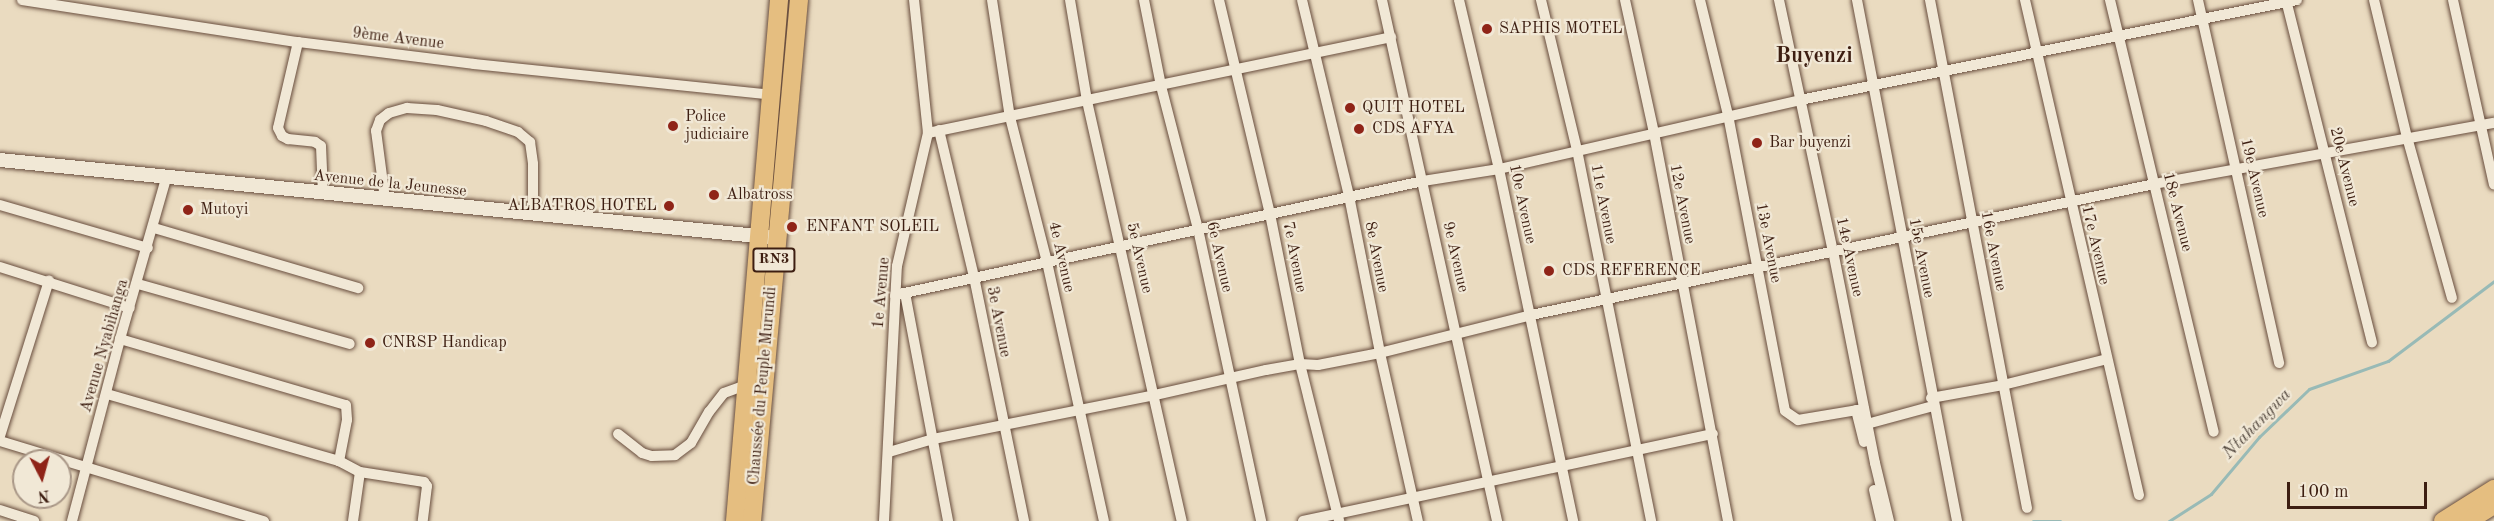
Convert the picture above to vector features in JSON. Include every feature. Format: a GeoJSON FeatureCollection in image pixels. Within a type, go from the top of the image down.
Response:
{"type":"FeatureCollection","features":[{"type":"Feature","properties":{"kind":"main road","name":"Chaussée du Peuple Murundi"},"geometry":{"type":"LineString","coordinates":[[752,521],[772,95],[779,0]]}},
{"type":"Feature","properties":{"kind":"main road","name":"Chaussée du Peuple Murundi"},"geometry":{"type":"LineString","coordinates":[[735,521],[746,385],[799,0]]}},
{"type":"Feature","properties":{"kind":"main road"},"geometry":{"type":"LineString","coordinates":[[2443,521],[2494,489]]}},
{"type":"Feature","properties":{"kind":"main road"},"geometry":{"type":"LineString","coordinates":[[2468,521],[2494,505]]}},
{"type":"Feature","properties":{"kind":"street","name":"9ème Avenue"},"geometry":{"type":"LineString","coordinates":[[22,0],[298,42],[474,64],[772,95]]}},
{"type":"Feature","properties":{"kind":"street","name":"1e Avenue"},"geometry":{"type":"LineString","coordinates":[[884,521],[900,294],[897,266],[934,132],[914,0]]}},
{"type":"Feature","properties":{"kind":"street","name":"4e Avenue"},"geometry":{"type":"LineString","coordinates":[[992,0],[1010,117],[1047,262],[1104,521]]}},
{"type":"Feature","properties":{"kind":"street","name":"5e Avenue"},"geometry":{"type":"LineString","coordinates":[[1070,0],[1087,101],[1182,521]]}},
{"type":"Feature","properties":{"kind":"street","name":"6e Avenue"},"geometry":{"type":"LineString","coordinates":[[1144,0],[1161,86],[1198,229],[1261,521]]}},
{"type":"Feature","properties":{"kind":"street","name":"7e Avenue"},"geometry":{"type":"LineString","coordinates":[[1219,0],[1270,214],[1300,364],[1338,518]]}},
{"type":"Feature","properties":{"kind":"street","name":"8e Avenue"},"geometry":{"type":"LineString","coordinates":[[1302,0],[1349,196],[1380,353],[1418,521]]}},
{"type":"Feature","properties":{"kind":"street","name":"9e Avenue"},"geometry":{"type":"LineString","coordinates":[[1382,0],[1497,521]]}},
{"type":"Feature","properties":{"kind":"street","name":"10e Avenue"},"geometry":{"type":"LineString","coordinates":[[1459,0],[1531,315],[1573,521]]}},
{"type":"Feature","properties":{"kind":"street","name":"11e Avenue"},"geometry":{"type":"LineString","coordinates":[[1541,0],[1577,150],[1651,521]]}},
{"type":"Feature","properties":{"kind":"street","name":"12e Avenue"},"geometry":{"type":"LineString","coordinates":[[1625,0],[1654,133],[1728,521]]}},
{"type":"Feature","properties":{"kind":"street","name":"13e Avenue"},"geometry":{"type":"LineString","coordinates":[[1700,0],[1728,115],[1785,411],[1798,420],[1860,410]]}},
{"type":"Feature","properties":{"kind":"street","name":"14e Avenue"},"geometry":{"type":"LineString","coordinates":[[1779,0],[1833,251],[1860,410],[1867,424],[1889,521]]}},
{"type":"Feature","properties":{"kind":"street","name":"15e Avenue"},"geometry":{"type":"LineString","coordinates":[[1857,0],[1932,402],[1957,521]]}},
{"type":"Feature","properties":{"kind":"street","name":"16e Avenue"},"geometry":{"type":"LineString","coordinates":[[1930,0],[2027,508]]}},
{"type":"Feature","properties":{"kind":"street","name":"17e Avenue"},"geometry":{"type":"LineString","coordinates":[[2025,0],[2139,495]]}},
{"type":"Feature","properties":{"kind":"street","name":"18e Avenue"},"geometry":{"type":"LineString","coordinates":[[2110,0],[2214,432]]}},
{"type":"Feature","properties":{"kind":"street","name":"19e Avenue"},"geometry":{"type":"LineString","coordinates":[[2198,0],[2279,363]]}},
{"type":"Feature","properties":{"kind":"street"},"geometry":{"type":"LineString","coordinates":[[2374,0],[2407,137],[2452,298]]}},
{"type":"Feature","properties":{"kind":"street"},"geometry":{"type":"LineString","coordinates":[[2453,0],[2494,185]]}},
{"type":"Feature","properties":{"kind":"street"},"geometry":{"type":"LineString","coordinates":[[948,521],[933,439],[900,294],[1349,196],[1499,169],[1728,115],[2202,17],[2290,1]]}},
{"type":"Feature","properties":{"kind":"street","name":"20e Avenue"},"geometry":{"type":"LineString","coordinates":[[2290,1],[2372,342]]}},
{"type":"Feature","properties":{"kind":"street"},"geometry":{"type":"LineString","coordinates":[[934,132],[1391,37]]}},
{"type":"Feature","properties":{"kind":"street"},"geometry":{"type":"LineString","coordinates":[[298,42],[279,128],[288,139],[315,142],[321,146],[323,194]]}},
{"type":"Feature","properties":{"kind":"street"},"geometry":{"type":"LineString","coordinates":[[385,199],[376,131],[380,120],[389,112],[407,108],[437,110],[497,124],[518,132],[530,142],[533,164],[533,214]]}},
{"type":"Feature","properties":{"kind":"street"},"geometry":{"type":"LineString","coordinates":[[889,452],[933,439],[1155,396],[1230,377],[1300,364],[1318,365],[1380,353],[1531,315],[2154,184],[2494,123]]}},
{"type":"Feature","properties":{"kind":"street","name":"3e Avenue"},"geometry":{"type":"LineString","coordinates":[[934,132],[974,277],[1024,521]]}},
{"type":"Feature","properties":{"kind":"street","name":"Avenue de la Jeunesse"},"geometry":{"type":"LineString","coordinates":[[0,160],[166,179],[767,237]]}},
{"type":"Feature","properties":{"kind":"street","name":"Avenue Nyabihanga"},"geometry":{"type":"LineString","coordinates":[[72,521],[120,339],[138,284],[166,179]]}},
{"type":"Feature","properties":{"kind":"street"},"geometry":{"type":"LineString","coordinates":[[0,205],[148,248]]}},
{"type":"Feature","properties":{"kind":"street"},"geometry":{"type":"LineString","coordinates":[[154,228],[358,288]]}},
{"type":"Feature","properties":{"kind":"street"},"geometry":{"type":"LineString","coordinates":[[0,267],[130,308]]}},
{"type":"Feature","properties":{"kind":"street"},"geometry":{"type":"LineString","coordinates":[[49,281],[0,439],[86,468],[264,521]]}},
{"type":"Feature","properties":{"kind":"street"},"geometry":{"type":"LineString","coordinates":[[138,284],[350,344]]}},
{"type":"Feature","properties":{"kind":"street"},"geometry":{"type":"LineString","coordinates":[[120,339],[346,405],[347,420],[339,461]]}},
{"type":"Feature","properties":{"kind":"street"},"geometry":{"type":"LineString","coordinates":[[1867,424],[1932,402],[2107,359]]}},
{"type":"Feature","properties":{"kind":"street"},"geometry":{"type":"LineString","coordinates":[[618,434],[642,453],[652,456],[675,455],[691,442],[709,412],[724,393],[746,385]]}},
{"type":"Feature","properties":{"kind":"street"},"geometry":{"type":"LineString","coordinates":[[107,394],[339,461],[360,472],[426,484],[423,521]]}},
{"type":"Feature","properties":{"kind":"street"},"geometry":{"type":"LineString","coordinates":[[1860,410],[1881,521]]}},
{"type":"Feature","properties":{"kind":"street"},"geometry":{"type":"LineString","coordinates":[[1303,521],[1338,518],[1489,481],[1713,434]]}},
{"type":"Feature","properties":{"kind":"street"},"geometry":{"type":"LineString","coordinates":[[353,521],[360,472]]}},
{"type":"Feature","properties":{"kind":"street"},"geometry":{"type":"LineString","coordinates":[[0,510],[34,521]]}},
{"type":"Feature","properties":{"kind":"waterway","name":"Ntahangwa"},"geometry":{"type":"LineString","coordinates":[[2169,521],[2211,494],[2259,437],[2309,389],[2388,361],[2494,281]]}},
{"type":"Feature","properties":{"kind":"waterway","name":"Ntahangwa"},"geometry":{"type":"LineString","coordinates":[[2033,521],[2060,521]]}},
{"type":"Feature","properties":{"kind":"place","name":"SAPHIS MOTEL"},"geometry":{"type":"Point","coordinates":[1487,29]}},
{"type":"Feature","properties":{"kind":"place","name":"QUIT HOTEL"},"geometry":{"type":"Point","coordinates":[1350,108]}},
{"type":"Feature","properties":{"kind":"place","name":"Police judiciaire"},"geometry":{"type":"Point","coordinates":[673,126]}},
{"type":"Feature","properties":{"kind":"place","name":"CDS AFYA"},"geometry":{"type":"Point","coordinates":[1359,129]}},
{"type":"Feature","properties":{"kind":"place","name":"Bar buyenzi"},"geometry":{"type":"Point","coordinates":[1757,143]}},
{"type":"Feature","properties":{"kind":"place","name":"Albatross"},"geometry":{"type":"Point","coordinates":[714,195]}},
{"type":"Feature","properties":{"kind":"place","name":"ALBATROS HOTEL"},"geometry":{"type":"Point","coordinates":[669,206]}},
{"type":"Feature","properties":{"kind":"place","name":"Mutoyi"},"geometry":{"type":"Point","coordinates":[188,210]}},
{"type":"Feature","properties":{"kind":"place","name":"ENFANT SOLEIL"},"geometry":{"type":"Point","coordinates":[792,227]}},
{"type":"Feature","properties":{"kind":"place","name":"CDS REFERENCE"},"geometry":{"type":"Point","coordinates":[1549,271]}},
{"type":"Feature","properties":{"kind":"place","name":"CNRSP Handicap"},"geometry":{"type":"Point","coordinates":[370,343]}},
{"type":"Feature","properties":{"kind":"district","name":"Buyenzi"},"geometry":{"type":"Point","coordinates":[1814,57]}}]}
